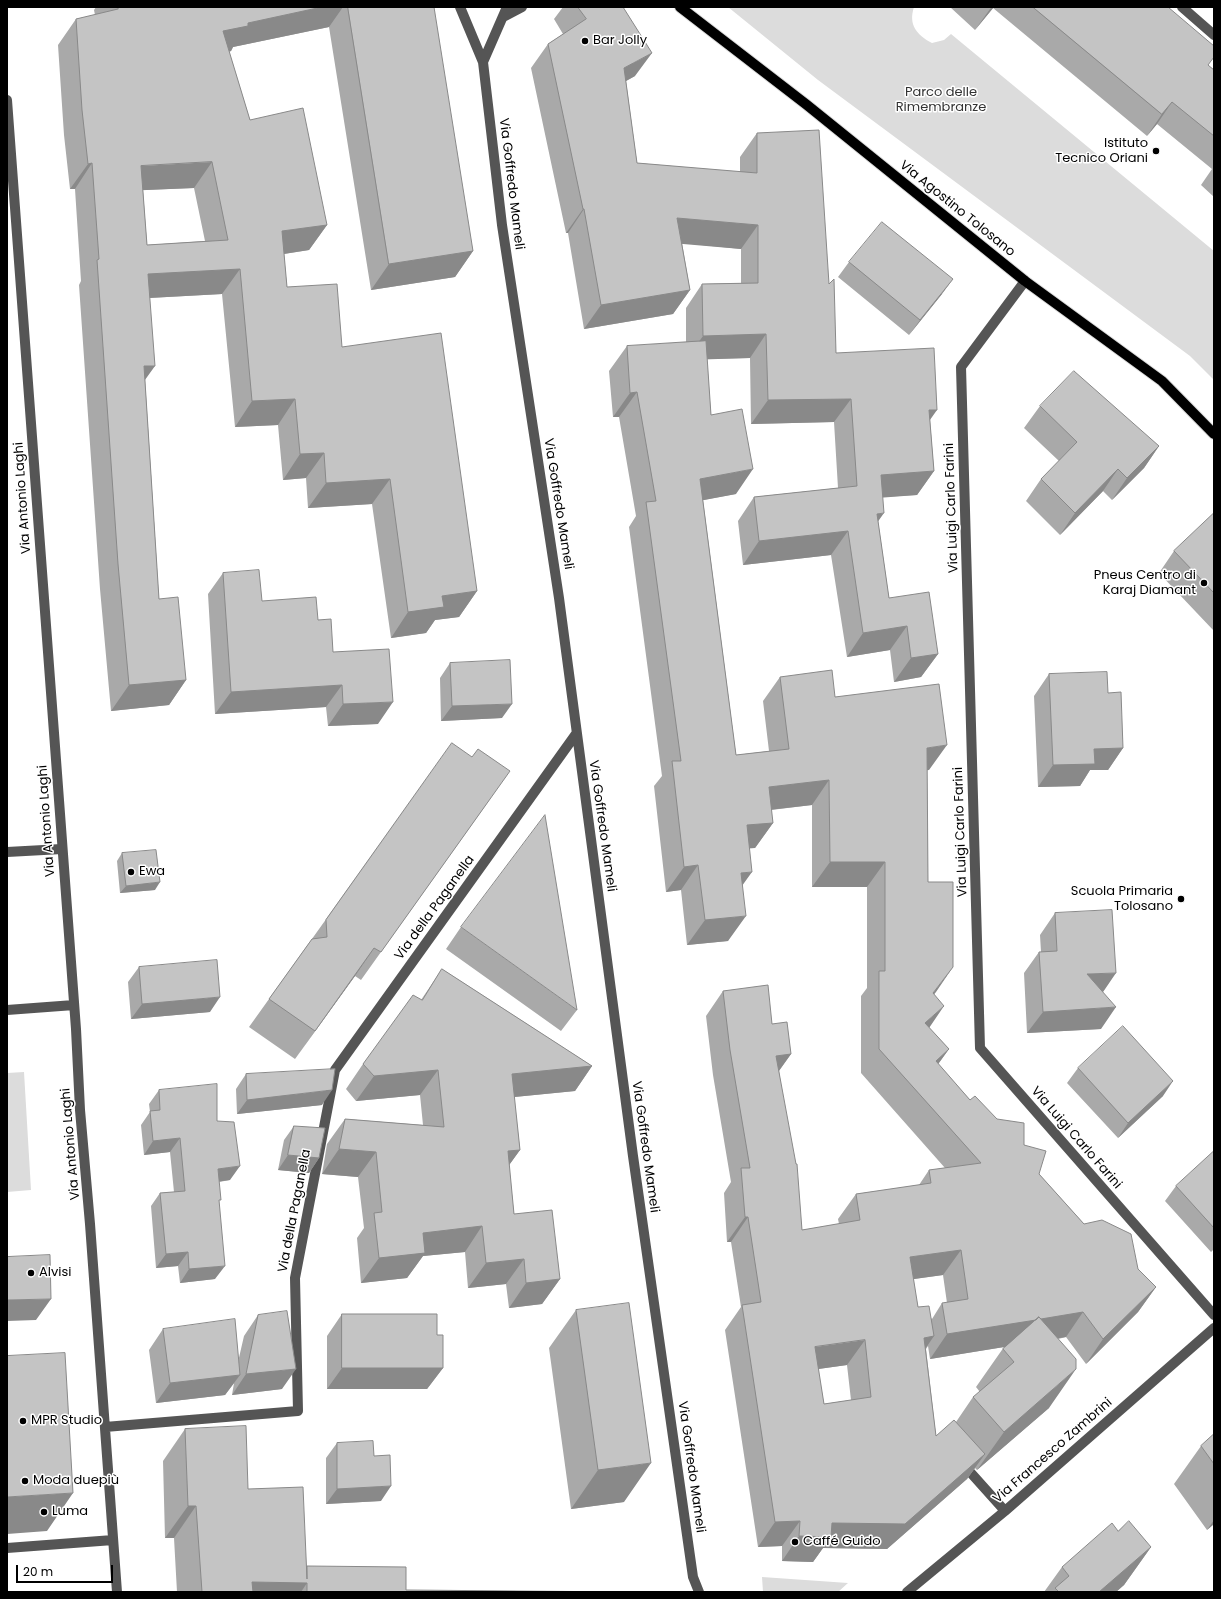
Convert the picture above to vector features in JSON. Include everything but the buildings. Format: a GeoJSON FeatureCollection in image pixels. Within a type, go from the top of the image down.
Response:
{"type":"FeatureCollection","features":[{"type":"Feature","properties":{"kind":"main road","name":"Via Agostino Tolosano"},"geometry":{"type":"LineString","coordinates":[[680,7],[807,105],[1025,281],[1162,381],[1214,434]]}},
{"type":"Feature","properties":{"kind":"street","name":"Via Goffredo Mameli"},"geometry":{"type":"LineString","coordinates":[[460,7],[483,62],[502,225],[558,590],[632,1148],[693,1577],[699,1592]]}},
{"type":"Feature","properties":{"kind":"street"},"geometry":{"type":"LineString","coordinates":[[483,62],[503,12],[507,7]]}},
{"type":"Feature","properties":{"kind":"street"},"geometry":{"type":"LineString","coordinates":[[503,12],[522,7]]}},
{"type":"Feature","properties":{"kind":"street"},"geometry":{"type":"LineString","coordinates":[[1182,7],[1214,35]]}},
{"type":"Feature","properties":{"kind":"street","name":"Via Antonio Laghi"},"geometry":{"type":"LineString","coordinates":[[7,100],[74,1006],[80,1110],[90,1224],[117,1592]]}},
{"type":"Feature","properties":{"kind":"street","name":"Via Luigi Carlo Farini"},"geometry":{"type":"LineString","coordinates":[[1025,281],[961,367],[980,1048],[1214,1315]]}},
{"type":"Feature","properties":{"kind":"street","name":"Via della Paganella"},"geometry":{"type":"LineString","coordinates":[[105,1427],[298,1411],[295,1278],[335,1070],[576,734]]}},
{"type":"Feature","properties":{"kind":"street"},"geometry":{"type":"LineString","coordinates":[[7,852],[62,849]]}},
{"type":"Feature","properties":{"kind":"street"},"geometry":{"type":"LineString","coordinates":[[7,1010],[74,1006]]}},
{"type":"Feature","properties":{"kind":"street","name":"Via Francesco Zambrini"},"geometry":{"type":"LineString","coordinates":[[907,1592],[1005,1511],[1214,1328]]}},
{"type":"Feature","properties":{"kind":"street"},"geometry":{"type":"LineString","coordinates":[[957,1458],[1005,1511]]}},
{"type":"Feature","properties":{"kind":"street"},"geometry":{"type":"LineString","coordinates":[[7,1548],[114,1540]]}},
{"type":"Feature","properties":{"kind":"green space","name":"Parco delle Rimembranze"},"geometry":{"type":"Polygon","coordinates":[[[728,7],[914,7],[912,13],[913,24],[915,29],[922,37],[932,43],[944,40],[951,34],[1214,251],[1214,380],[1190,356],[818,80],[728,7]]]}},
{"type":"Feature","properties":{"kind":"green space"},"geometry":{"type":"Polygon","coordinates":[[[24,1072],[31,1190],[7,1192],[7,1073],[24,1072]]]}},
{"type":"Feature","properties":{"kind":"green space"},"geometry":{"type":"Polygon","coordinates":[[[762,1577],[848,1583],[838,1592],[763,1592],[762,1577]]]}},
{"type":"Feature","properties":{"kind":"place","name":"Bar Jolly"},"geometry":{"type":"Point","coordinates":[585,41]}},
{"type":"Feature","properties":{"kind":"place","name":"Istituto Tecnico Oriani"},"geometry":{"type":"Point","coordinates":[1156,151]}},
{"type":"Feature","properties":{"kind":"place","name":"Pneus Centro di Karaj Diamant"},"geometry":{"type":"Point","coordinates":[1204,583]}},
{"type":"Feature","properties":{"kind":"place","name":"Ewa"},"geometry":{"type":"Point","coordinates":[131,872]}},
{"type":"Feature","properties":{"kind":"place","name":"Scuola Primaria Tolosano"},"geometry":{"type":"Point","coordinates":[1181,899]}},
{"type":"Feature","properties":{"kind":"place","name":"Alvisi"},"geometry":{"type":"Point","coordinates":[31,1273]}},
{"type":"Feature","properties":{"kind":"place","name":"MPR Studio"},"geometry":{"type":"Point","coordinates":[23,1421]}},
{"type":"Feature","properties":{"kind":"place","name":"Moda duepiù"},"geometry":{"type":"Point","coordinates":[25,1481]}},
{"type":"Feature","properties":{"kind":"place","name":"Luma"},"geometry":{"type":"Point","coordinates":[44,1512]}},
{"type":"Feature","properties":{"kind":"place","name":"Caffé Guido"},"geometry":{"type":"Point","coordinates":[795,1542]}}]}
